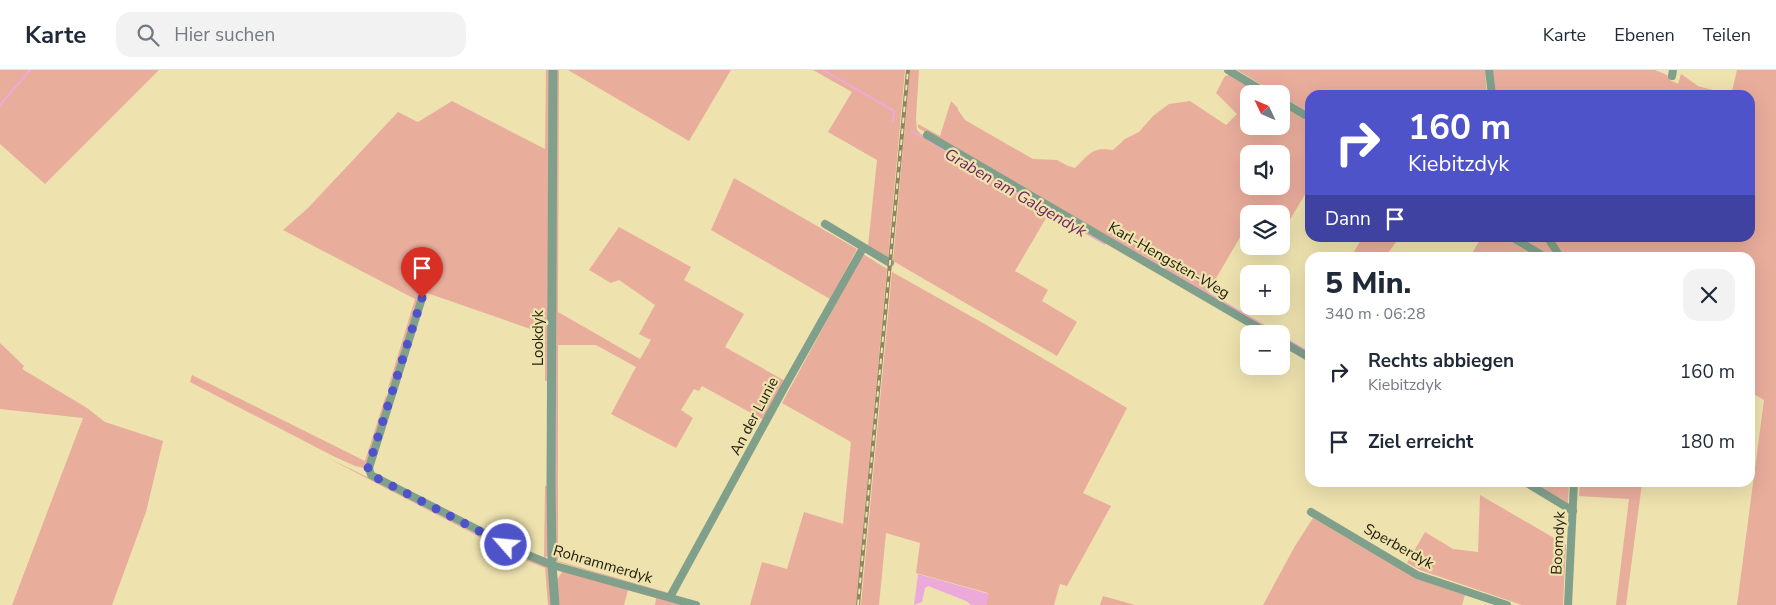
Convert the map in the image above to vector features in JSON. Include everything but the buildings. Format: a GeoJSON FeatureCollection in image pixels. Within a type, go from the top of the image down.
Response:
{"type":"FeatureCollection","features":[{"type":"Feature","properties":{"kind":"street","name":"Lookdyk"},"geometry":{"type":"LineString","coordinates":[[553,70],[551,486],[552,565],[555,605]]}},
{"type":"Feature","properties":{"kind":"street"},"geometry":{"type":"LineString","coordinates":[[1228,70],[1253,85]]}},
{"type":"Feature","properties":{"kind":"street"},"geometry":{"type":"LineString","coordinates":[[1489,70],[1491,90]]}},
{"type":"Feature","properties":{"kind":"street"},"geometry":{"type":"LineString","coordinates":[[1290,106],[1305,115]]}},
{"type":"Feature","properties":{"kind":"street","name":"Karl-Hengsten-Weg"},"geometry":{"type":"LineString","coordinates":[[927,135],[1254,325]]}},
{"type":"Feature","properties":{"kind":"street"},"geometry":{"type":"LineString","coordinates":[[824,224],[890,262]]}},
{"type":"Feature","properties":{"kind":"street"},"geometry":{"type":"LineString","coordinates":[[1520,242],[1537,252]]}},
{"type":"Feature","properties":{"kind":"street","name":"An der Lunie"},"geometry":{"type":"LineString","coordinates":[[670,598],[784,388],[863,248]]}},
{"type":"Feature","properties":{"kind":"street","name":"Rohrammerdyk"},"geometry":{"type":"LineString","coordinates":[[422,298],[368,468],[371,475],[523,553],[552,565],[696,605]]}},
{"type":"Feature","properties":{"kind":"street"},"geometry":{"type":"LineString","coordinates":[[1290,346],[1305,355]]}},
{"type":"Feature","properties":{"kind":"street"},"geometry":{"type":"LineString","coordinates":[[1533,487],[1573,511]]}},
{"type":"Feature","properties":{"kind":"street","name":"Boomdyk"},"geometry":{"type":"LineString","coordinates":[[1568,605],[1574,487]]}},
{"type":"Feature","properties":{"kind":"street","name":"Sperberdyk"},"geometry":{"type":"LineString","coordinates":[[1311,512],[1417,575],[1507,605]]}},
{"type":"Feature","properties":{"kind":"shaded area"},"geometry":{"type":"Polygon","coordinates":[[[0,70],[159,70],[45,184],[0,144],[0,70]]]}},
{"type":"Feature","properties":{"kind":"shaded area"},"geometry":{"type":"Polygon","coordinates":[[[546,70],[550,70],[549,381],[545,381],[545,334],[427,293],[394,381],[388,388],[415,299],[283,230],[308,208],[398,112],[418,122],[452,101],[545,149],[546,70]]]}},
{"type":"Feature","properties":{"kind":"shaded area"},"geometry":{"type":"Polygon","coordinates":[[[555,70],[559,70],[558,312],[640,359],[651,340],[639,334],[655,305],[619,280],[611,283],[589,270],[619,227],[691,267],[684,280],[744,314],[725,347],[785,381],[764,420],[702,386],[699,391],[694,389],[681,410],[693,418],[676,448],[611,414],[636,367],[596,345],[558,345],[558,561],[669,593],[667,594],[558,562],[555,559],[555,70]]]}},
{"type":"Feature","properties":{"kind":"shaded area"},"geometry":{"type":"Polygon","coordinates":[[[568,70],[731,70],[689,141],[568,70]]]}},
{"type":"Feature","properties":{"kind":"shaded area"},"geometry":{"type":"Polygon","coordinates":[[[813,70],[905,70],[888,258],[868,246],[877,160],[828,132],[852,92],[813,70]]]}},
{"type":"Feature","properties":{"kind":"shaded area"},"geometry":{"type":"Polygon","coordinates":[[[910,70],[919,70],[916,118],[917,130],[923,136],[1106,242],[1105,245],[1049,213],[1015,271],[1048,290],[1042,301],[1077,322],[1057,356],[893,261],[910,70]]]}},
{"type":"Feature","properties":{"kind":"shaded area"},"geometry":{"type":"Polygon","coordinates":[[[1237,70],[1485,70],[1487,90],[1305,90],[1305,110],[1290,101],[1290,85],[1262,85],[1237,70]]]}},
{"type":"Feature","properties":{"kind":"shaded area"},"geometry":{"type":"Polygon","coordinates":[[[1491,70],[1655,70],[1667,75],[1670,80],[1678,84],[1681,74],[1698,86],[1713,90],[1494,90],[1491,70]]]}},
{"type":"Feature","properties":{"kind":"shaded area"},"geometry":{"type":"Polygon","coordinates":[[[1737,70],[1776,70],[1776,605],[1737,605],[1753,487],[1755,487],[1755,468],[1764,400],[1755,395],[1755,252],[1562,252],[1555,242],[1755,242],[1755,90],[1732,90],[1737,70]]]}},
{"type":"Feature","properties":{"kind":"shaded area"},"geometry":{"type":"Polygon","coordinates":[[[1229,75],[1246,85],[1240,85],[1240,135],[1290,135],[1290,111],[1305,120],[1305,194],[1290,220],[1290,205],[1240,205],[1240,237],[1208,292],[1240,311],[1240,315],[1110,239],[1110,237],[918,128],[918,124],[940,136],[951,101],[965,120],[1033,159],[1057,160],[1075,168],[1095,151],[1113,150],[1125,139],[1139,132],[1153,116],[1169,104],[1190,101],[1226,125],[1237,114],[1216,93],[1225,76],[1229,75]]]}},
{"type":"Feature","properties":{"kind":"shaded area"},"geometry":{"type":"Polygon","coordinates":[[[734,178],[857,249],[830,299],[711,230],[734,178]]]}},
{"type":"Feature","properties":{"kind":"shaded area"},"geometry":{"type":"Polygon","coordinates":[[[1360,242],[1396,242],[1389,252],[1354,252],[1360,242]]]}},
{"type":"Feature","properties":{"kind":"shaded area"},"geometry":{"type":"Polygon","coordinates":[[[1479,242],[1511,242],[1529,252],[1473,252],[1479,242]]]}},
{"type":"Feature","properties":{"kind":"shaded area"},"geometry":{"type":"Polygon","coordinates":[[[1528,242],[1548,242],[1555,252],[1545,252],[1528,242]]]}},
{"type":"Feature","properties":{"kind":"shaded area"},"geometry":{"type":"Polygon","coordinates":[[[863,254],[887,269],[856,605],[750,605],[762,562],[787,569],[804,512],[843,524],[851,442],[782,403],[863,254]]]}},
{"type":"Feature","properties":{"kind":"shaded area"},"geometry":{"type":"Polygon","coordinates":[[[892,272],[1127,408],[1083,493],[1111,506],[1067,586],[1060,584],[1054,605],[986,605],[988,593],[916,573],[920,543],[886,533],[879,605],[861,605],[892,272]]]}},
{"type":"Feature","properties":{"kind":"shaded area"},"geometry":{"type":"Polygon","coordinates":[[[1240,315],[1247,315],[1265,325],[1258,325],[1240,315]]]}},
{"type":"Feature","properties":{"kind":"shaded area"},"geometry":{"type":"Polygon","coordinates":[[[0,343],[24,366],[22,369],[87,408],[105,422],[163,441],[146,512],[112,605],[12,605],[83,418],[0,409],[0,343]]]}},
{"type":"Feature","properties":{"kind":"shaded area"},"geometry":{"type":"Polygon","coordinates":[[[192,375],[365,461],[386,395],[388,401],[365,468],[355,466],[333,456],[190,382],[192,375]]]}},
{"type":"Feature","properties":{"kind":"shaded area"},"geometry":{"type":"Polygon","coordinates":[[[326,457],[493,542],[549,568],[552,605],[548,605],[545,568],[522,559],[326,457]]]}},
{"type":"Feature","properties":{"kind":"shaded area"},"geometry":{"type":"Polygon","coordinates":[[[545,485],[548,488],[549,554],[544,559],[545,485]]]}},
{"type":"Feature","properties":{"kind":"shaded area"},"geometry":{"type":"Polygon","coordinates":[[[1540,487],[1569,487],[1568,503],[1540,487]]]}},
{"type":"Feature","properties":{"kind":"shaded area"},"geometry":{"type":"Polygon","coordinates":[[[1580,487],[1641,487],[1626,605],[1616,605],[1629,499],[1579,496],[1580,487]]]}},
{"type":"Feature","properties":{"kind":"shaded area"},"geometry":{"type":"Polygon","coordinates":[[[1480,495],[1566,545],[1563,605],[1522,605],[1420,570],[1407,563],[1425,532],[1453,549],[1478,552],[1480,495]]]}},
{"type":"Feature","properties":{"kind":"shaded area"},"geometry":{"type":"Polygon","coordinates":[[[1313,518],[1414,578],[1465,595],[1462,605],[1263,605],[1295,546],[1313,518]]]}},
{"type":"Feature","properties":{"kind":"shaded area"},"geometry":{"type":"Polygon","coordinates":[[[566,570],[690,605],[655,605],[656,598],[628,590],[624,605],[557,605],[557,580],[562,572],[566,570]]]}},
{"type":"Feature","properties":{"kind":"shaded area"},"geometry":{"type":"Polygon","coordinates":[[[918,574],[989,594],[986,605],[971,605],[966,601],[928,586],[925,588],[922,602],[914,605],[918,574]]]}},
{"type":"Feature","properties":{"kind":"shaded area"},"geometry":{"type":"Polygon","coordinates":[[[1103,596],[1135,605],[1100,605],[1103,596]]]}},
{"type":"Feature","properties":{"kind":"waterway"},"geometry":{"type":"LineString","coordinates":[[0,105],[30,70]]}},
{"type":"Feature","properties":{"kind":"waterway","name":"Graben am Galgendyk"},"geometry":{"type":"LineString","coordinates":[[823,70],[894,111],[893,121]]}},
{"type":"Feature","properties":{"kind":"waterway","name":"Graben am Galgendyk"},"geometry":{"type":"LineString","coordinates":[[912,131],[921,137]]}},
{"type":"Feature","properties":{"kind":"waterway","name":"Graben am Galgendyk"},"geometry":{"type":"LineString","coordinates":[[929,141],[1104,243]]}},
{"type":"Feature","properties":{"kind":"waterway","name":"Graben am Galgendyk"},"geometry":{"type":"LineString","coordinates":[[1111,238],[1261,325]]}},
{"type":"Feature","properties":{"kind":"waterway","name":"Graben am Galgendyk"},"geometry":{"type":"LineString","coordinates":[[1290,341],[1305,350]]}},
{"type":"Feature","properties":{"kind":"railway"},"geometry":{"type":"LineString","coordinates":[[858,605],[908,70]]}},
{"type":"Feature","properties":{"kind":"route"},"geometry":{"type":"LineString","coordinates":[[422,298],[368,468],[371,475],[506,545]]}}]}
